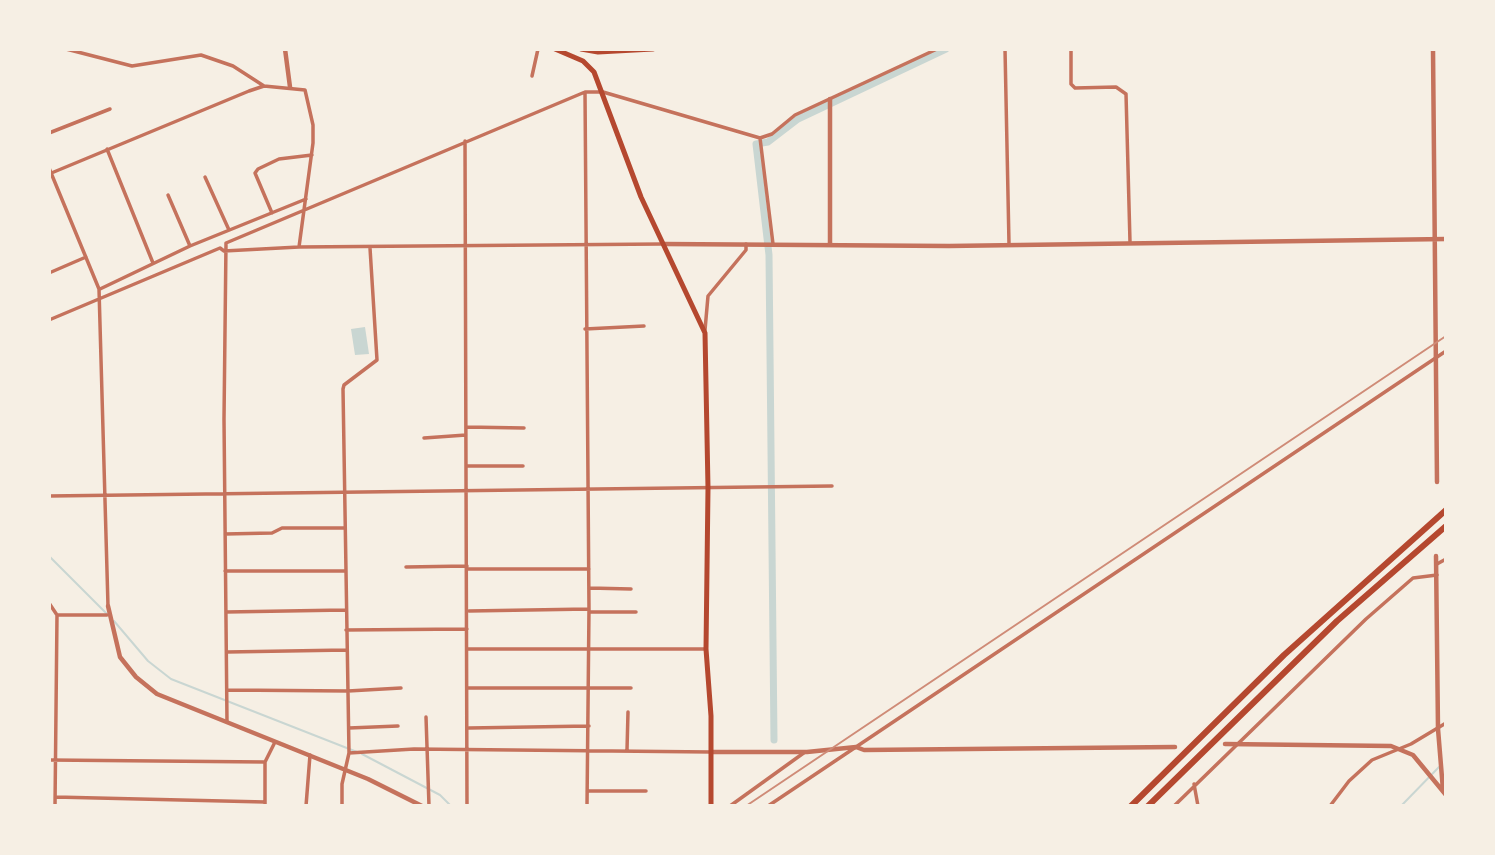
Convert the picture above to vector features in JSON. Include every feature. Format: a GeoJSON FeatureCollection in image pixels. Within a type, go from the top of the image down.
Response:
{"type":"FeatureCollection","features":[{"type":"Feature","properties":{"kind":"highway"},"geometry":{"type":"LineString","coordinates":[[1131,806],[1329,613],[1446,510]]}},
{"type":"Feature","properties":{"kind":"highway"},"geometry":{"type":"LineString","coordinates":[[1149,806],[1292,664],[1446,526]]}},
{"type":"Feature","properties":{"kind":"main road"},"geometry":{"type":"LineString","coordinates":[[555,49],[590,66],[603,92],[641,197],[705,333],[708,488],[706,649],[711,806]]}},
{"type":"Feature","properties":{"kind":"main road"},"geometry":{"type":"LineString","coordinates":[[581,49],[598,52],[653,49]]}},
{"type":"Feature","properties":{"kind":"street"},"geometry":{"type":"LineString","coordinates":[[66,49],[132,66],[201,55],[233,66],[264,86]]}},
{"type":"Feature","properties":{"kind":"street"},"geometry":{"type":"LineString","coordinates":[[285,49],[290,87]]}},
{"type":"Feature","properties":{"kind":"street"},"geometry":{"type":"LineString","coordinates":[[531,76],[538,49]]}},
{"type":"Feature","properties":{"kind":"street"},"geometry":{"type":"LineString","coordinates":[[227,722],[224,571],[226,243],[585,92],[603,92],[760,138],[772,134],[795,115],[937,49]]}},
{"type":"Feature","properties":{"kind":"street"},"geometry":{"type":"LineString","coordinates":[[1005,49],[1009,244]]}},
{"type":"Feature","properties":{"kind":"street"},"geometry":{"type":"LineString","coordinates":[[1071,49],[1071,84],[1075,88],[1116,87],[1126,94],[1130,242]]}},
{"type":"Feature","properties":{"kind":"street"},"geometry":{"type":"LineString","coordinates":[[1433,49],[1437,482]]}},
{"type":"Feature","properties":{"kind":"street"},"geometry":{"type":"LineString","coordinates":[[299,247],[312,155],[313,125],[305,90],[264,86],[50,172],[99,289],[107,496],[107,615],[120,657],[136,677],[157,694],[310,755],[422,806]]}},
{"type":"Feature","properties":{"kind":"street"},"geometry":{"type":"LineString","coordinates":[[585,92],[584,329],[589,569],[587,806]]}},
{"type":"Feature","properties":{"kind":"street"},"geometry":{"type":"LineString","coordinates":[[830,99],[830,243]]}},
{"type":"Feature","properties":{"kind":"street"},"geometry":{"type":"LineString","coordinates":[[49,133],[110,109]]}},
{"type":"Feature","properties":{"kind":"street"},"geometry":{"type":"LineString","coordinates":[[760,138],[773,244]]}},
{"type":"Feature","properties":{"kind":"street"},"geometry":{"type":"LineString","coordinates":[[465,141],[467,806]]}},
{"type":"Feature","properties":{"kind":"street"},"geometry":{"type":"LineString","coordinates":[[107,149],[153,263]]}},
{"type":"Feature","properties":{"kind":"street"},"geometry":{"type":"LineString","coordinates":[[272,213],[256,173],[258,169],[279,159],[312,155]]}},
{"type":"Feature","properties":{"kind":"street"},"geometry":{"type":"LineString","coordinates":[[205,177],[229,230]]}},
{"type":"Feature","properties":{"kind":"street"},"geometry":{"type":"LineString","coordinates":[[167,195],[190,246]]}},
{"type":"Feature","properties":{"kind":"street"},"geometry":{"type":"LineString","coordinates":[[99,289],[190,246],[306,199]]}},
{"type":"Feature","properties":{"kind":"street"},"geometry":{"type":"LineString","coordinates":[[49,320],[220,248],[224,251],[299,247],[464,248],[664,244],[1009,244],[1446,239]]}},
{"type":"Feature","properties":{"kind":"street"},"geometry":{"type":"LineString","coordinates":[[705,333],[708,296],[746,250],[746,244]]}},
{"type":"Feature","properties":{"kind":"street"},"geometry":{"type":"LineString","coordinates":[[342,806],[342,784],[349,753],[343,389],[344,385],[377,360],[370,248]]}},
{"type":"Feature","properties":{"kind":"street"},"geometry":{"type":"LineString","coordinates":[[49,273],[86,257]]}},
{"type":"Feature","properties":{"kind":"street"},"geometry":{"type":"LineString","coordinates":[[584,329],[644,326]]}},
{"type":"Feature","properties":{"kind":"street"},"geometry":{"type":"LineString","coordinates":[[768,806],[1446,351]]}},
{"type":"Feature","properties":{"kind":"street"},"geometry":{"type":"LineString","coordinates":[[466,427],[524,428]]}},
{"type":"Feature","properties":{"kind":"street"},"geometry":{"type":"LineString","coordinates":[[424,438],[466,435]]}},
{"type":"Feature","properties":{"kind":"street"},"geometry":{"type":"LineString","coordinates":[[467,467],[523,466]]}},
{"type":"Feature","properties":{"kind":"street"},"geometry":{"type":"LineString","coordinates":[[49,496],[832,485]]}},
{"type":"Feature","properties":{"kind":"street"},"geometry":{"type":"LineString","coordinates":[[224,534],[272,533],[282,528],[344,528]]}},
{"type":"Feature","properties":{"kind":"street"},"geometry":{"type":"LineString","coordinates":[[1436,556],[1438,729],[1445,793]]}},
{"type":"Feature","properties":{"kind":"street"},"geometry":{"type":"LineString","coordinates":[[1437,564],[1446,559]]}},
{"type":"Feature","properties":{"kind":"street"},"geometry":{"type":"LineString","coordinates":[[406,567],[589,569]]}},
{"type":"Feature","properties":{"kind":"street"},"geometry":{"type":"LineString","coordinates":[[224,571],[345,571]]}},
{"type":"Feature","properties":{"kind":"street"},"geometry":{"type":"LineString","coordinates":[[1174,806],[1413,578],[1437,575]]}},
{"type":"Feature","properties":{"kind":"street"},"geometry":{"type":"LineString","coordinates":[[589,588],[631,589]]}},
{"type":"Feature","properties":{"kind":"street"},"geometry":{"type":"LineString","coordinates":[[49,603],[57,615],[52,760],[55,806]]}},
{"type":"Feature","properties":{"kind":"street"},"geometry":{"type":"LineString","coordinates":[[226,612],[345,610]]}},
{"type":"Feature","properties":{"kind":"street"},"geometry":{"type":"LineString","coordinates":[[468,611],[636,612]]}},
{"type":"Feature","properties":{"kind":"street"},"geometry":{"type":"LineString","coordinates":[[57,615],[107,615]]}},
{"type":"Feature","properties":{"kind":"street"},"geometry":{"type":"LineString","coordinates":[[346,630],[467,629]]}},
{"type":"Feature","properties":{"kind":"street"},"geometry":{"type":"LineString","coordinates":[[467,649],[706,649]]}},
{"type":"Feature","properties":{"kind":"street"},"geometry":{"type":"LineString","coordinates":[[227,652],[347,650]]}},
{"type":"Feature","properties":{"kind":"street"},"geometry":{"type":"LineString","coordinates":[[227,690],[348,691],[401,688]]}},
{"type":"Feature","properties":{"kind":"street"},"geometry":{"type":"LineString","coordinates":[[468,688],[631,688]]}},
{"type":"Feature","properties":{"kind":"street"},"geometry":{"type":"LineString","coordinates":[[627,750],[628,712]]}},
{"type":"Feature","properties":{"kind":"street"},"geometry":{"type":"LineString","coordinates":[[426,717],[429,806]]}},
{"type":"Feature","properties":{"kind":"street"},"geometry":{"type":"LineString","coordinates":[[1330,806],[1361,768],[1372,760],[1398,750],[1446,723]]}},
{"type":"Feature","properties":{"kind":"street"},"geometry":{"type":"LineString","coordinates":[[349,729],[398,726]]}},
{"type":"Feature","properties":{"kind":"street"},"geometry":{"type":"LineString","coordinates":[[468,727],[589,726]]}},
{"type":"Feature","properties":{"kind":"street"},"geometry":{"type":"LineString","coordinates":[[55,797],[265,804],[265,762],[275,742]]}},
{"type":"Feature","properties":{"kind":"street"},"geometry":{"type":"LineString","coordinates":[[1225,744],[1378,746],[1398,750],[1413,755],[1445,793]]}},
{"type":"Feature","properties":{"kind":"street"},"geometry":{"type":"LineString","coordinates":[[349,753],[427,750],[587,749],[711,752],[807,751],[856,747],[864,750],[1175,747]]}},
{"type":"Feature","properties":{"kind":"street"},"geometry":{"type":"LineString","coordinates":[[730,806],[807,751]]}},
{"type":"Feature","properties":{"kind":"street"},"geometry":{"type":"LineString","coordinates":[[306,806],[310,755]]}},
{"type":"Feature","properties":{"kind":"street"},"geometry":{"type":"LineString","coordinates":[[52,760],[265,762]]}},
{"type":"Feature","properties":{"kind":"street"},"geometry":{"type":"LineString","coordinates":[[1195,785],[1198,806]]}},
{"type":"Feature","properties":{"kind":"street"},"geometry":{"type":"LineString","coordinates":[[587,791],[646,791]]}},
{"type":"Feature","properties":{"kind":"shaded area"},"geometry":{"type":"Polygon","coordinates":[[[365,327],[369,354],[355,355],[351,329],[365,327]]]}},
{"type":"Feature","properties":{"kind":"waterway"},"geometry":{"type":"LineString","coordinates":[[774,740],[769,255],[756,144],[768,142],[798,119],[946,49]]}},
{"type":"Feature","properties":{"kind":"waterway"},"geometry":{"type":"LineString","coordinates":[[49,556],[108,615]]}},
{"type":"Feature","properties":{"kind":"waterway"},"geometry":{"type":"LineString","coordinates":[[114,621],[148,661],[171,679],[357,752]]}},
{"type":"Feature","properties":{"kind":"waterway"},"geometry":{"type":"LineString","coordinates":[[362,754],[440,795],[451,806]]}},
{"type":"Feature","properties":{"kind":"waterway"},"geometry":{"type":"LineString","coordinates":[[1401,806],[1439,767]]}},
{"type":"Feature","properties":{"kind":"railway"},"geometry":{"type":"LineString","coordinates":[[746,806],[1446,336]]}}]}
